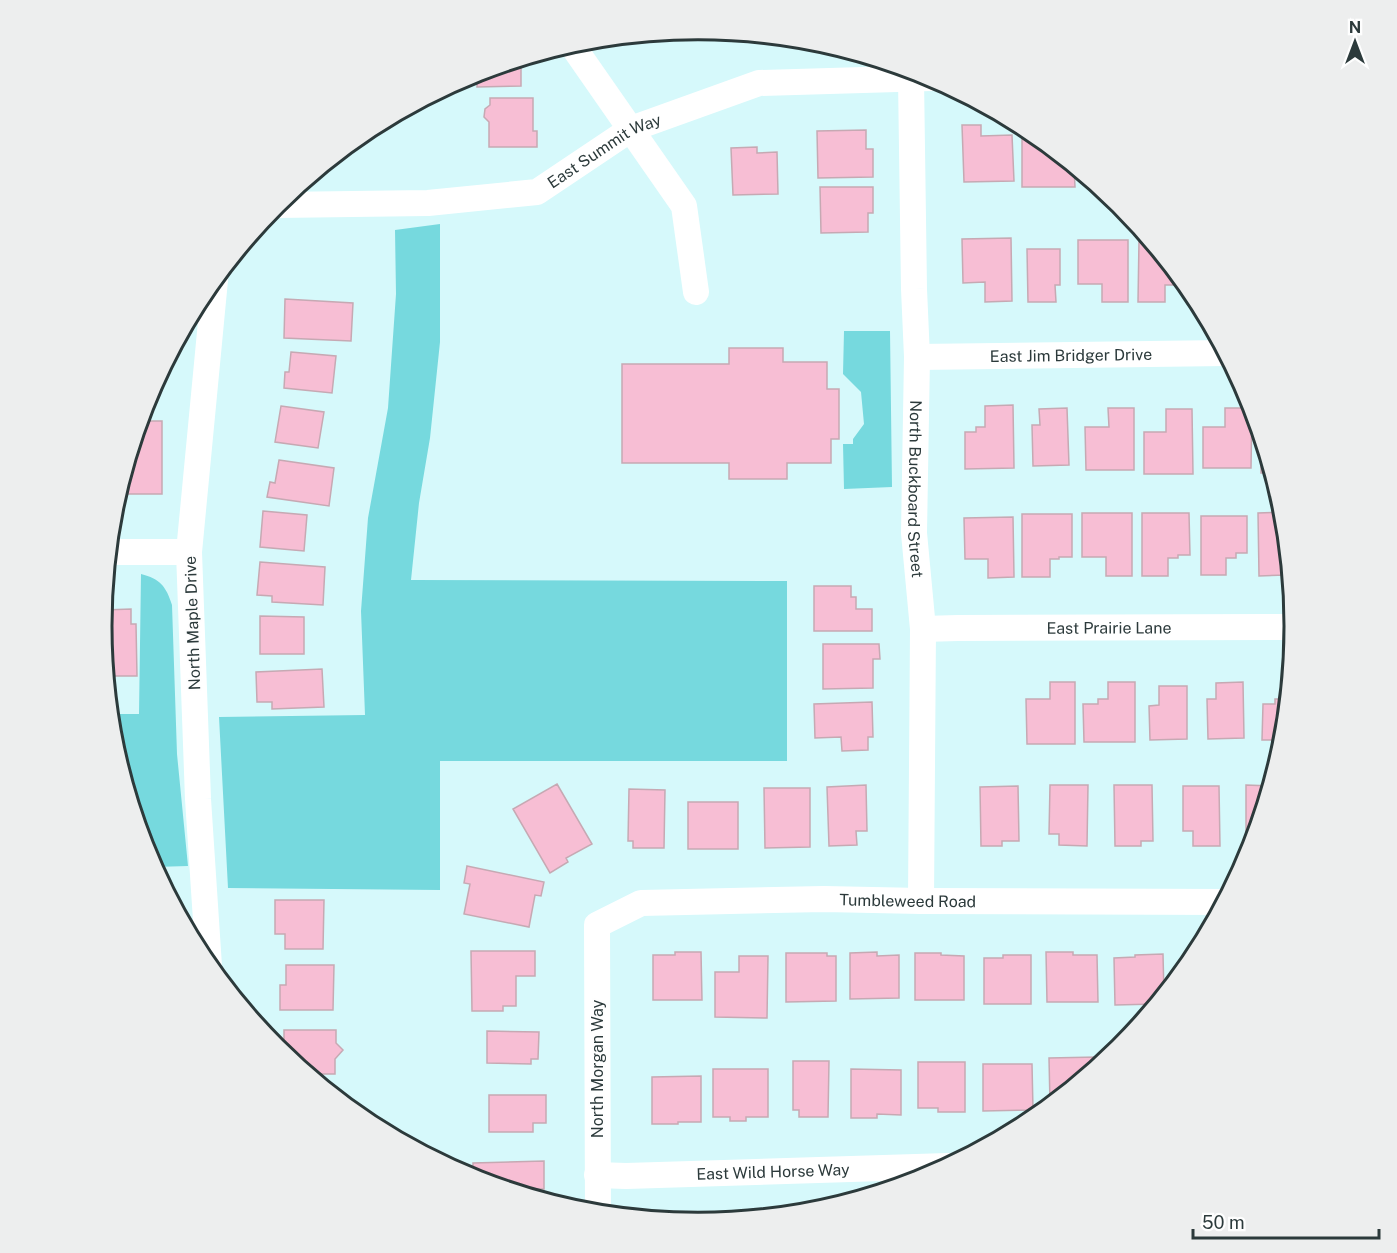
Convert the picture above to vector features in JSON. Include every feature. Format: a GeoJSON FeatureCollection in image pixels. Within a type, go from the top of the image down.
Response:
{"type":"FeatureCollection","features":[{"type":"Feature","properties":{"kind":"street"},"geometry":{"type":"LineString","coordinates":[[578,53],[684,206],[696,292]]}},
{"type":"Feature","properties":{"kind":"street","name":"East Summit Way"},"geometry":{"type":"LineString","coordinates":[[292,205],[428,203],[537,192],[632,129],[759,83],[905,78]]}},
{"type":"Feature","properties":{"kind":"street","name":"North Buckboard Street"},"geometry":{"type":"LineString","coordinates":[[921,84],[914,289],[917,357],[914,533],[923,629],[921,901]]}},
{"type":"Feature","properties":{"kind":"street","name":"North Maple Drive"},"geometry":{"type":"LineString","coordinates":[[208,947],[198,799],[189,552],[213,298]]}},
{"type":"Feature","properties":{"kind":"street","name":"East Jim Bridger Drive"},"geometry":{"type":"LineString","coordinates":[[917,357],[1216,353]]}},
{"type":"Feature","properties":{"kind":"street"},"geometry":{"type":"LineString","coordinates":[[118,552],[189,552]]}},
{"type":"Feature","properties":{"kind":"street","name":"East Prairie Lane"},"geometry":{"type":"LineString","coordinates":[[923,629],[1284,627]]}},
{"type":"Feature","properties":{"kind":"street","name":"Tumbleweed Road"},"geometry":{"type":"LineString","coordinates":[[597,925],[641,903],[824,899],[1216,902]]}},
{"type":"Feature","properties":{"kind":"street","name":"North Morgan Way"},"geometry":{"type":"LineString","coordinates":[[597,925],[598,1203]]}},
{"type":"Feature","properties":{"kind":"street","name":"East Wild Horse Way"},"geometry":{"type":"LineString","coordinates":[[597,1175],[926,1167]]}},
{"type":"Feature","properties":{"kind":"shaded area"},"geometry":{"type":"Polygon","coordinates":[[[440,224],[440,342],[411,580],[787,581],[787,761],[440,761],[440,890],[228,888],[219,717],[365,715],[361,611],[368,518],[388,408],[396,294],[395,230],[440,224]]]}},
{"type":"Feature","properties":{"kind":"shaded area"},"geometry":{"type":"Polygon","coordinates":[[[844,331],[890,331],[892,487],[844,489],[843,444],[853,444],[853,439],[864,424],[861,392],[843,374],[844,331]]]}},
{"type":"Feature","properties":{"kind":"shaded area"},"geometry":{"type":"Polygon","coordinates":[[[141,574],[161,584],[172,605],[177,754],[188,866],[164,867],[132,778],[120,714],[139,714],[141,574]]]}},
{"type":"Feature","properties":{"kind":"building"},"geometry":{"type":"Polygon","coordinates":[[[521,68],[521,86],[477,87],[477,84],[521,68]]]}},
{"type":"Feature","properties":{"kind":"building"},"geometry":{"type":"Polygon","coordinates":[[[490,98],[533,98],[533,131],[537,131],[537,147],[489,147],[489,122],[484,117],[485,109],[490,105],[490,98]]]}},
{"type":"Feature","properties":{"kind":"building"},"geometry":{"type":"Polygon","coordinates":[[[962,125],[981,125],[981,136],[1012,135],[1014,181],[964,182],[962,125]]]}},
{"type":"Feature","properties":{"kind":"building"},"geometry":{"type":"Polygon","coordinates":[[[866,130],[866,149],[873,149],[873,177],[818,178],[817,131],[866,130]]]}},
{"type":"Feature","properties":{"kind":"building"},"geometry":{"type":"Polygon","coordinates":[[[1022,138],[1075,178],[1075,187],[1022,187],[1022,138]]]}},
{"type":"Feature","properties":{"kind":"building"},"geometry":{"type":"Polygon","coordinates":[[[757,147],[757,153],[777,152],[778,194],[733,195],[731,148],[757,147]]]}},
{"type":"Feature","properties":{"kind":"building"},"geometry":{"type":"Polygon","coordinates":[[[820,187],[873,187],[873,213],[868,213],[868,232],[821,233],[820,187]]]}},
{"type":"Feature","properties":{"kind":"building"},"geometry":{"type":"Polygon","coordinates":[[[1011,238],[1012,301],[985,302],[985,282],[963,283],[962,239],[1011,238]]]}},
{"type":"Feature","properties":{"kind":"building"},"geometry":{"type":"Polygon","coordinates":[[[1078,240],[1128,240],[1128,302],[1102,302],[1102,284],[1078,284],[1078,240]]]}},
{"type":"Feature","properties":{"kind":"building"},"geometry":{"type":"Polygon","coordinates":[[[1139,240],[1173,285],[1165,285],[1165,302],[1138,302],[1139,240]]]}},
{"type":"Feature","properties":{"kind":"building"},"geometry":{"type":"Polygon","coordinates":[[[1027,249],[1060,249],[1060,285],[1055,285],[1056,302],[1028,302],[1027,249]]]}},
{"type":"Feature","properties":{"kind":"building"},"geometry":{"type":"Polygon","coordinates":[[[285,299],[353,303],[351,341],[284,338],[285,299]]]}},
{"type":"Feature","properties":{"kind":"building"},"geometry":{"type":"Polygon","coordinates":[[[729,348],[783,348],[783,362],[827,362],[827,389],[839,389],[839,439],[831,439],[831,463],[787,463],[787,479],[729,479],[729,463],[622,463],[622,364],[729,364],[729,348]]]}},
{"type":"Feature","properties":{"kind":"building"},"geometry":{"type":"Polygon","coordinates":[[[291,352],[336,356],[332,393],[284,388],[285,372],[289,372],[291,352]]]}},
{"type":"Feature","properties":{"kind":"building"},"geometry":{"type":"Polygon","coordinates":[[[1013,405],[1014,468],[965,469],[965,432],[976,432],[976,427],[985,427],[985,406],[1013,405]]]}},
{"type":"Feature","properties":{"kind":"building"},"geometry":{"type":"Polygon","coordinates":[[[281,406],[324,412],[318,448],[275,442],[281,406]]]}},
{"type":"Feature","properties":{"kind":"building"},"geometry":{"type":"Polygon","coordinates":[[[1067,408],[1069,465],[1033,466],[1032,425],[1040,425],[1039,409],[1067,408]]]}},
{"type":"Feature","properties":{"kind":"building"},"geometry":{"type":"Polygon","coordinates":[[[1108,408],[1134,408],[1134,470],[1086,470],[1085,427],[1109,427],[1108,408]]]}},
{"type":"Feature","properties":{"kind":"building"},"geometry":{"type":"Polygon","coordinates":[[[1225,408],[1242,408],[1252,434],[1251,468],[1203,468],[1203,427],[1225,427],[1225,408]]]}},
{"type":"Feature","properties":{"kind":"building"},"geometry":{"type":"Polygon","coordinates":[[[1166,409],[1192,409],[1193,474],[1144,474],[1144,432],[1166,432],[1166,409]]]}},
{"type":"Feature","properties":{"kind":"building"},"geometry":{"type":"Polygon","coordinates":[[[150,421],[162,421],[162,494],[128,494],[150,421]]]}},
{"type":"Feature","properties":{"kind":"building"},"geometry":{"type":"Polygon","coordinates":[[[279,460],[334,468],[329,506],[267,497],[270,482],[275,483],[279,460]]]}},
{"type":"Feature","properties":{"kind":"building"},"geometry":{"type":"Polygon","coordinates":[[[263,511],[307,515],[304,551],[260,547],[263,511]]]}},
{"type":"Feature","properties":{"kind":"building"},"geometry":{"type":"Polygon","coordinates":[[[1273,512],[1282,575],[1259,576],[1258,513],[1273,512]]]}},
{"type":"Feature","properties":{"kind":"building"},"geometry":{"type":"Polygon","coordinates":[[[1082,513],[1132,513],[1132,576],[1106,576],[1106,557],[1082,557],[1082,513]]]}},
{"type":"Feature","properties":{"kind":"building"},"geometry":{"type":"Polygon","coordinates":[[[1142,513],[1189,513],[1190,555],[1168,558],[1168,576],[1142,576],[1142,513]]]}},
{"type":"Feature","properties":{"kind":"building"},"geometry":{"type":"Polygon","coordinates":[[[1022,514],[1072,514],[1072,557],[1050,559],[1050,577],[1022,577],[1022,514]]]}},
{"type":"Feature","properties":{"kind":"building"},"geometry":{"type":"Polygon","coordinates":[[[1201,516],[1247,516],[1247,553],[1236,553],[1236,558],[1226,558],[1226,575],[1201,575],[1201,516]]]}},
{"type":"Feature","properties":{"kind":"building"},"geometry":{"type":"Polygon","coordinates":[[[1013,517],[1014,577],[988,578],[988,559],[965,559],[964,518],[1013,517]]]}},
{"type":"Feature","properties":{"kind":"building"},"geometry":{"type":"Polygon","coordinates":[[[260,562],[325,567],[323,605],[272,602],[272,596],[257,595],[260,562]]]}},
{"type":"Feature","properties":{"kind":"building"},"geometry":{"type":"Polygon","coordinates":[[[814,586],[851,586],[851,597],[856,597],[856,609],[872,609],[872,631],[814,631],[814,586]]]}},
{"type":"Feature","properties":{"kind":"building"},"geometry":{"type":"Polygon","coordinates":[[[131,609],[131,624],[136,624],[137,676],[115,676],[113,610],[131,609]]]}},
{"type":"Feature","properties":{"kind":"building"},"geometry":{"type":"Polygon","coordinates":[[[260,616],[304,617],[304,654],[260,654],[260,616]]]}},
{"type":"Feature","properties":{"kind":"building"},"geometry":{"type":"Polygon","coordinates":[[[823,644],[879,644],[880,659],[873,659],[873,688],[823,689],[823,644]]]}},
{"type":"Feature","properties":{"kind":"building"},"geometry":{"type":"Polygon","coordinates":[[[322,669],[324,707],[272,709],[272,702],[257,702],[256,672],[322,669]]]}},
{"type":"Feature","properties":{"kind":"building"},"geometry":{"type":"Polygon","coordinates":[[[1050,682],[1075,682],[1075,744],[1027,744],[1026,699],[1050,699],[1050,682]]]}},
{"type":"Feature","properties":{"kind":"building"},"geometry":{"type":"Polygon","coordinates":[[[1108,682],[1135,682],[1135,742],[1084,742],[1083,704],[1098,704],[1098,699],[1108,699],[1108,682]]]}},
{"type":"Feature","properties":{"kind":"building"},"geometry":{"type":"Polygon","coordinates":[[[1243,682],[1244,738],[1208,739],[1207,699],[1216,699],[1216,683],[1243,682]]]}},
{"type":"Feature","properties":{"kind":"building"},"geometry":{"type":"Polygon","coordinates":[[[1159,686],[1187,686],[1187,739],[1150,740],[1149,706],[1159,705],[1159,686]]]}},
{"type":"Feature","properties":{"kind":"building"},"geometry":{"type":"Polygon","coordinates":[[[1275,699],[1279,699],[1273,740],[1262,740],[1263,704],[1275,704],[1275,699]]]}},
{"type":"Feature","properties":{"kind":"building"},"geometry":{"type":"Polygon","coordinates":[[[872,702],[873,737],[868,737],[868,750],[842,751],[841,737],[815,738],[814,704],[872,702]]]}},
{"type":"Feature","properties":{"kind":"building"},"geometry":{"type":"Polygon","coordinates":[[[557,784],[592,844],[566,858],[568,862],[550,873],[513,809],[557,784]]]}},
{"type":"Feature","properties":{"kind":"building"},"geometry":{"type":"Polygon","coordinates":[[[866,785],[867,831],[856,831],[857,845],[829,846],[827,787],[866,785]]]}},
{"type":"Feature","properties":{"kind":"building"},"geometry":{"type":"Polygon","coordinates":[[[1050,785],[1088,785],[1087,846],[1059,845],[1059,834],[1049,834],[1050,785]]]}},
{"type":"Feature","properties":{"kind":"building"},"geometry":{"type":"Polygon","coordinates":[[[1114,785],[1152,785],[1153,841],[1141,841],[1141,846],[1115,846],[1114,785]]]}},
{"type":"Feature","properties":{"kind":"building"},"geometry":{"type":"Polygon","coordinates":[[[1246,785],[1263,786],[1253,815],[1246,834],[1246,785]]]}},
{"type":"Feature","properties":{"kind":"building"},"geometry":{"type":"Polygon","coordinates":[[[1018,786],[1019,841],[1002,841],[1002,846],[981,846],[980,787],[1018,786]]]}},
{"type":"Feature","properties":{"kind":"building"},"geometry":{"type":"Polygon","coordinates":[[[1183,786],[1219,786],[1220,846],[1193,846],[1193,831],[1183,831],[1183,786]]]}},
{"type":"Feature","properties":{"kind":"building"},"geometry":{"type":"Polygon","coordinates":[[[764,788],[810,788],[810,847],[765,848],[764,788]]]}},
{"type":"Feature","properties":{"kind":"building"},"geometry":{"type":"Polygon","coordinates":[[[629,789],[665,790],[664,848],[633,848],[633,841],[628,841],[629,789]]]}},
{"type":"Feature","properties":{"kind":"building"},"geometry":{"type":"Polygon","coordinates":[[[688,802],[738,802],[738,849],[688,849],[688,802]]]}},
{"type":"Feature","properties":{"kind":"building"},"geometry":{"type":"Polygon","coordinates":[[[467,866],[544,882],[541,896],[535,895],[529,927],[464,914],[470,884],[464,883],[467,866]]]}},
{"type":"Feature","properties":{"kind":"building"},"geometry":{"type":"Polygon","coordinates":[[[275,900],[324,900],[323,949],[285,949],[285,934],[275,934],[275,900]]]}},
{"type":"Feature","properties":{"kind":"building"},"geometry":{"type":"Polygon","coordinates":[[[471,951],[535,951],[535,976],[516,976],[516,1006],[503,1006],[503,1011],[472,1011],[471,951]]]}},
{"type":"Feature","properties":{"kind":"building"},"geometry":{"type":"Polygon","coordinates":[[[675,952],[701,952],[702,1000],[653,1000],[653,955],[675,955],[675,952]]]}},
{"type":"Feature","properties":{"kind":"building"},"geometry":{"type":"Polygon","coordinates":[[[877,952],[877,956],[899,955],[899,998],[850,999],[850,953],[877,952]]]}},
{"type":"Feature","properties":{"kind":"building"},"geometry":{"type":"Polygon","coordinates":[[[1046,952],[1097,955],[1098,1002],[1047,1002],[1046,952]]]}},
{"type":"Feature","properties":{"kind":"building"},"geometry":{"type":"Polygon","coordinates":[[[786,953],[827,953],[827,956],[836,956],[836,1001],[786,1002],[786,953]]]}},
{"type":"Feature","properties":{"kind":"building"},"geometry":{"type":"Polygon","coordinates":[[[915,953],[964,956],[964,1000],[915,1000],[915,953]]]}},
{"type":"Feature","properties":{"kind":"building"},"geometry":{"type":"Polygon","coordinates":[[[1163,954],[1164,982],[1146,1004],[1115,1005],[1114,958],[1135,957],[1135,955],[1163,954]]]}},
{"type":"Feature","properties":{"kind":"building"},"geometry":{"type":"Polygon","coordinates":[[[1003,955],[1031,955],[1031,1004],[984,1004],[984,958],[1003,958],[1003,955]]]}},
{"type":"Feature","properties":{"kind":"building"},"geometry":{"type":"Polygon","coordinates":[[[739,956],[768,956],[767,1018],[715,1017],[715,972],[739,972],[739,956]]]}},
{"type":"Feature","properties":{"kind":"building"},"geometry":{"type":"Polygon","coordinates":[[[286,965],[334,965],[333,1010],[280,1010],[280,985],[286,985],[286,965]]]}},
{"type":"Feature","properties":{"kind":"building"},"geometry":{"type":"Polygon","coordinates":[[[284,1030],[336,1030],[336,1043],[343,1050],[335,1059],[335,1074],[321,1074],[284,1041],[284,1030]]]}},
{"type":"Feature","properties":{"kind":"building"},"geometry":{"type":"Polygon","coordinates":[[[487,1031],[539,1032],[538,1059],[531,1059],[531,1064],[487,1063],[487,1031]]]}},
{"type":"Feature","properties":{"kind":"building"},"geometry":{"type":"Polygon","coordinates":[[[1096,1057],[1050,1095],[1049,1058],[1096,1057]]]}},
{"type":"Feature","properties":{"kind":"building"},"geometry":{"type":"Polygon","coordinates":[[[793,1061],[829,1061],[828,1117],[799,1117],[799,1110],[793,1110],[793,1061]]]}},
{"type":"Feature","properties":{"kind":"building"},"geometry":{"type":"Polygon","coordinates":[[[918,1062],[965,1062],[965,1112],[938,1112],[938,1108],[918,1108],[918,1062]]]}},
{"type":"Feature","properties":{"kind":"building"},"geometry":{"type":"Polygon","coordinates":[[[983,1064],[1032,1064],[1033,1107],[1029,1110],[983,1111],[983,1064]]]}},
{"type":"Feature","properties":{"kind":"building"},"geometry":{"type":"Polygon","coordinates":[[[713,1069],[768,1069],[768,1117],[746,1117],[746,1121],[730,1121],[730,1117],[713,1117],[713,1069]]]}},
{"type":"Feature","properties":{"kind":"building"},"geometry":{"type":"Polygon","coordinates":[[[851,1069],[901,1070],[901,1115],[877,1114],[877,1118],[851,1118],[851,1069]]]}},
{"type":"Feature","properties":{"kind":"building"},"geometry":{"type":"Polygon","coordinates":[[[701,1076],[701,1122],[652,1124],[652,1077],[701,1076]]]}},
{"type":"Feature","properties":{"kind":"building"},"geometry":{"type":"Polygon","coordinates":[[[489,1095],[546,1095],[546,1123],[533,1123],[533,1132],[489,1132],[489,1095]]]}},
{"type":"Feature","properties":{"kind":"building"},"geometry":{"type":"Polygon","coordinates":[[[544,1161],[544,1189],[535,1189],[474,1168],[473,1163],[544,1161]]]}}]}
